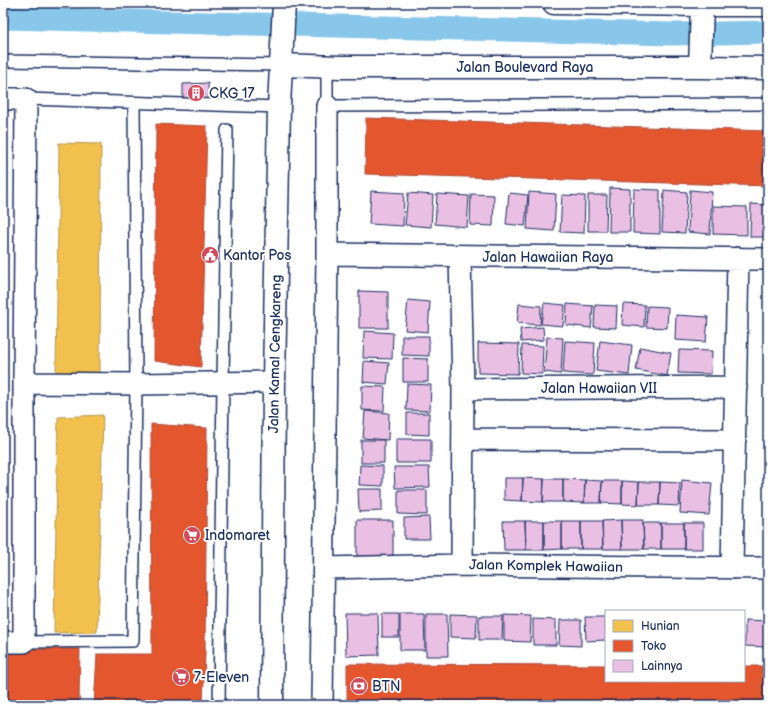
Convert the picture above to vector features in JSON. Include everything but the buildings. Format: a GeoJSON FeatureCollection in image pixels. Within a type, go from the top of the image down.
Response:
{"type":"FeatureCollection","features":[{"type":"Feature","properties":{"kind":"street"},"geometry":{"type":"LineString","coordinates":[[554,3],[702,10],[768,5]]}},
{"type":"Feature","properties":{"kind":"street","name":"Jalan Kamal Cengkareng"},"geometry":{"type":"LineString","coordinates":[[272,705],[274,382],[279,107],[284,8]]}},
{"type":"Feature","properties":{"kind":"street"},"geometry":{"type":"LineString","coordinates":[[700,64],[702,10]]}},
{"type":"Feature","properties":{"kind":"street","name":"Jalan Boulevard Raya"},"geometry":{"type":"LineString","coordinates":[[281,57],[327,66],[700,64],[768,68]]}},
{"type":"Feature","properties":{"kind":"street"},"geometry":{"type":"LineString","coordinates":[[3,99],[26,99],[24,642],[3,642]]}},
{"type":"Feature","properties":{"kind":"street"},"geometry":{"type":"LineString","coordinates":[[322,705],[327,254],[327,106]]}},
{"type":"Feature","properties":{"kind":"street","name":"Jalan Hawaiian Raya"},"geometry":{"type":"LineString","coordinates":[[327,254],[768,259]]}},
{"type":"Feature","properties":{"kind":"street"},"geometry":{"type":"LineString","coordinates":[[460,256],[463,389],[462,565]]}},
{"type":"Feature","properties":{"kind":"street"},"geometry":{"type":"LineString","coordinates":[[732,568],[738,258]]}},
{"type":"Feature","properties":{"kind":"street"},"geometry":{"type":"LineString","coordinates":[[24,383],[136,384],[274,382]]}},
{"type":"Feature","properties":{"kind":"street","name":"Jalan Hawaiian VII"},"geometry":{"type":"LineString","coordinates":[[463,389],[736,387]]}},
{"type":"Feature","properties":{"kind":"street"},"geometry":{"type":"LineString","coordinates":[[463,439],[735,440]]}},
{"type":"Feature","properties":{"kind":"street","name":"Jalan Komplek Hawaiian"},"geometry":{"type":"LineString","coordinates":[[324,568],[462,565],[768,568]]}},
{"type":"Feature","properties":{"kind":"lane"},"geometry":{"type":"LineString","coordinates":[[3,61],[281,57]]}},
{"type":"Feature","properties":{"kind":"lane"},"geometry":{"type":"LineString","coordinates":[[327,66],[327,106],[768,104]]}},
{"type":"Feature","properties":{"kind":"lane"},"geometry":{"type":"LineString","coordinates":[[26,99],[279,107]]}},
{"type":"Feature","properties":{"kind":"lane"},"geometry":{"type":"LineString","coordinates":[[24,642],[134,641],[136,384],[134,103]]}},
{"type":"Feature","properties":{"kind":"lane"},"geometry":{"type":"LineString","coordinates":[[220,705],[227,130]]}},
{"type":"Feature","properties":{"kind":"waterway"},"geometry":{"type":"LineString","coordinates":[[3,18],[673,34],[768,32]]}},
{"type":"Feature","properties":{"kind":"place","name":"CKG 17"},"geometry":{"type":"Point","coordinates":[196,93]}},
{"type":"Feature","properties":{"kind":"place","name":"Kantor Pos"},"geometry":{"type":"Point","coordinates":[210,255]}},
{"type":"Feature","properties":{"kind":"place","name":"Indomaret"},"geometry":{"type":"Point","coordinates":[192,535]}},
{"type":"Feature","properties":{"kind":"place","name":"7-Eleven"},"geometry":{"type":"Point","coordinates":[181,677]}},
{"type":"Feature","properties":{"kind":"place","name":"BTN"},"geometry":{"type":"Point","coordinates":[359,686]}}]}
